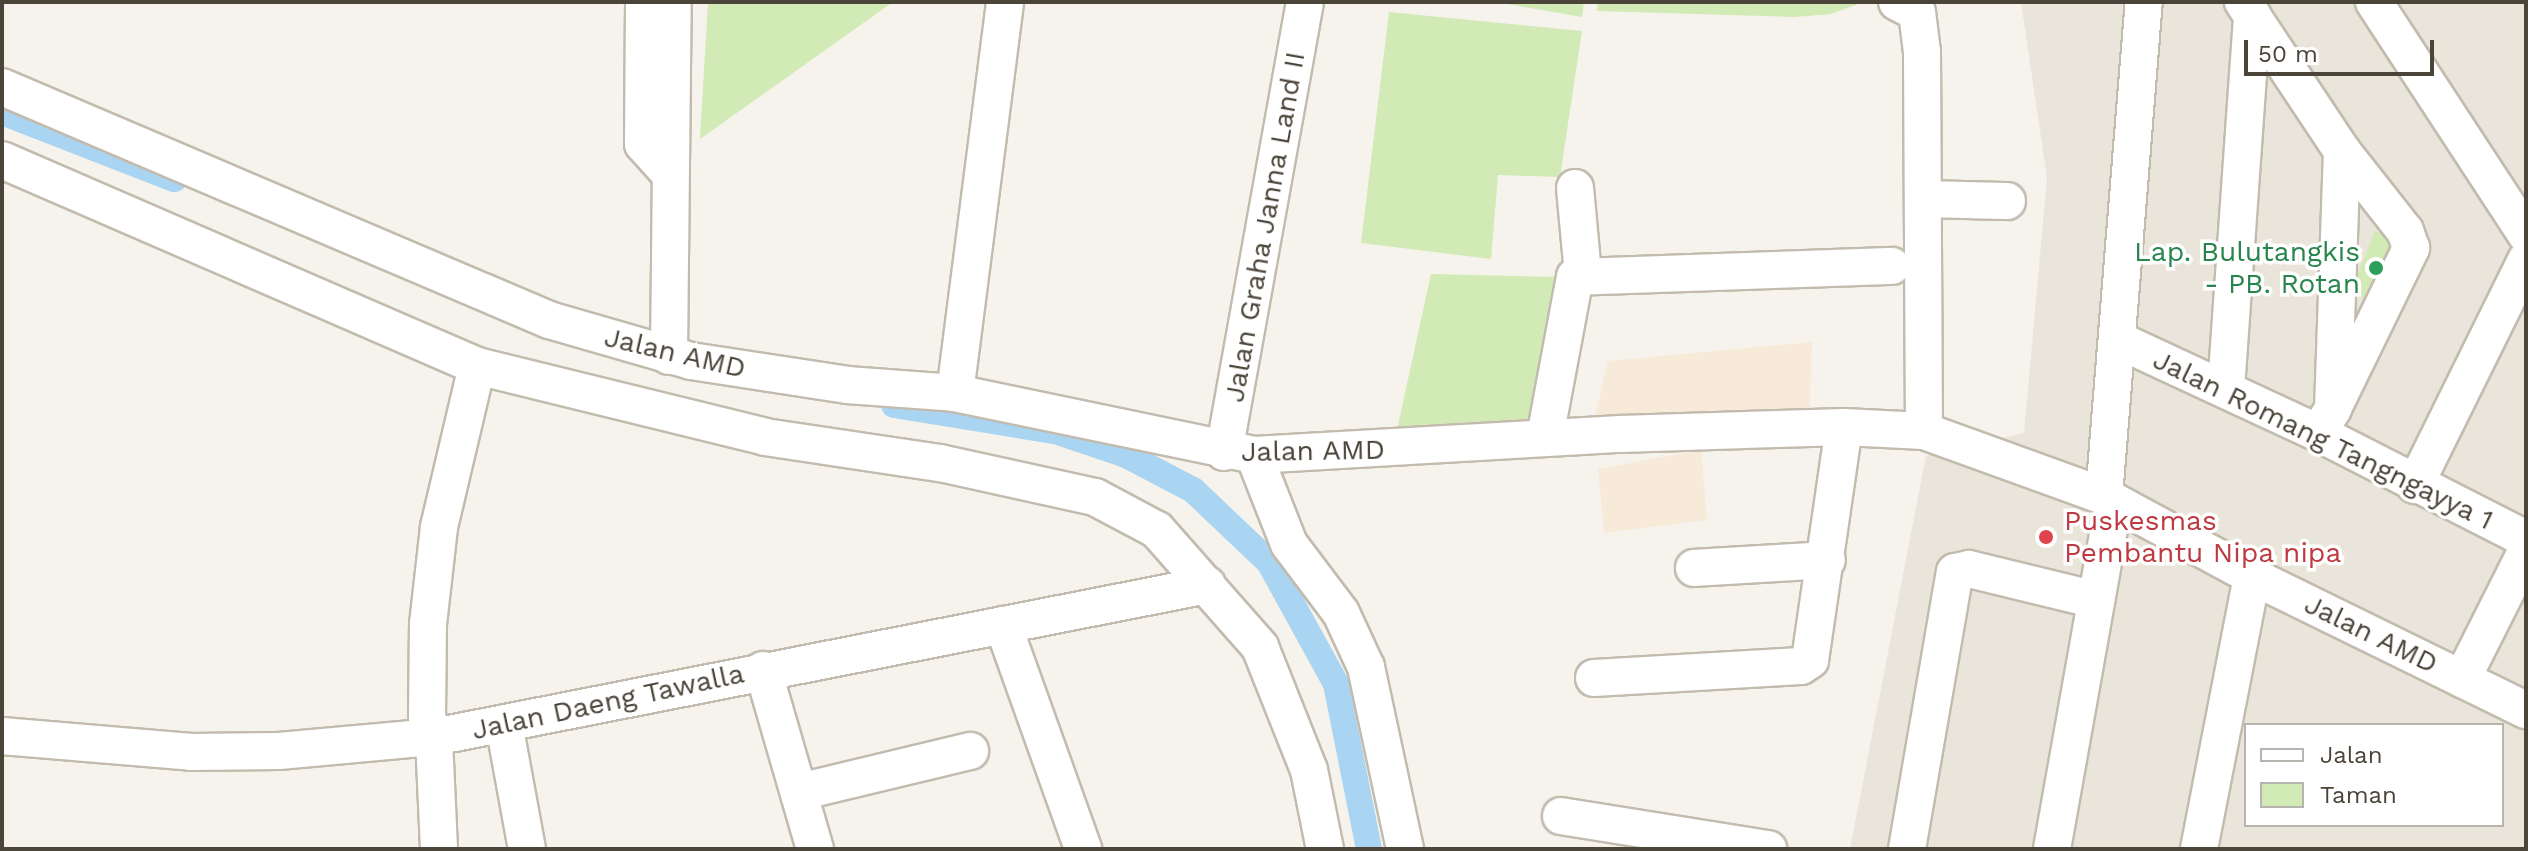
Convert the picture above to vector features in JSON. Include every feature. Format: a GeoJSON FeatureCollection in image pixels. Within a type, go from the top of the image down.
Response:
{"type":"FeatureCollection","features":[{"type":"Feature","properties":{"kind":"street"},"geometry":{"type":"LineString","coordinates":[[644,2],[643,144],[668,172]]}},
{"type":"Feature","properties":{"kind":"street"},"geometry":{"type":"LineString","coordinates":[[669,356],[668,172],[673,2]]}},
{"type":"Feature","properties":{"kind":"street"},"geometry":{"type":"LineString","coordinates":[[955,393],[1005,2]]}},
{"type":"Feature","properties":{"kind":"street","name":"Jalan Graha Janna Land II"},"geometry":{"type":"LineString","coordinates":[[1239,453],[1305,2]]}},
{"type":"Feature","properties":{"kind":"street"},"geometry":{"type":"LineString","coordinates":[[1897,2],[1914,10],[1920,21],[1924,431]]}},
{"type":"Feature","properties":{"kind":"street"},"geometry":{"type":"LineString","coordinates":[[2061,847],[2109,499],[2144,2]]}},
{"type":"Feature","properties":{"kind":"street"},"geometry":{"type":"LineString","coordinates":[[2374,2],[2526,234]]}},
{"type":"Feature","properties":{"kind":"street"},"geometry":{"type":"LineString","coordinates":[[2247,9],[2342,151],[2405,231],[2411,248],[2326,421]]}},
{"type":"Feature","properties":{"kind":"street"},"geometry":{"type":"LineString","coordinates":[[2226,389],[2247,9]]}},
{"type":"Feature","properties":{"kind":"street","name":"Jalan AMD"},"geometry":{"type":"LineString","coordinates":[[2,87],[549,320],[669,356],[847,385],[955,393],[1239,453],[1340,454],[1545,437],[1844,427],[1924,431],[2109,499],[2252,576],[2526,710]]}},
{"type":"Feature","properties":{"kind":"street"},"geometry":{"type":"LineString","coordinates":[[2326,421],[2342,151]]}},
{"type":"Feature","properties":{"kind":"street"},"geometry":{"type":"LineString","coordinates":[[2,160],[477,366],[765,437],[969,468],[1095,497],[1157,530],[1260,647],[1288,707],[1309,770],[1325,849]]}},
{"type":"Feature","properties":{"kind":"street"},"geometry":{"type":"LineString","coordinates":[[1575,188],[1583,274]]}},
{"type":"Feature","properties":{"kind":"street"},"geometry":{"type":"LineString","coordinates":[[1923,199],[2007,201]]}},
{"type":"Feature","properties":{"kind":"street"},"geometry":{"type":"LineString","coordinates":[[2415,485],[2526,260]]}},
{"type":"Feature","properties":{"kind":"street"},"geometry":{"type":"LineString","coordinates":[[1545,437],[1568,293],[1575,277],[1583,274],[1892,266]]}},
{"type":"Feature","properties":{"kind":"street","name":"Jalan Romang Tangngayya 1"},"geometry":{"type":"LineString","coordinates":[[2120,341],[2226,389],[2326,421],[2415,485],[2526,539]]}},
{"type":"Feature","properties":{"kind":"street"},"geometry":{"type":"LineString","coordinates":[[439,849],[434,737],[427,717],[428,624],[439,527],[477,366]]}},
{"type":"Feature","properties":{"kind":"street"},"geometry":{"type":"LineString","coordinates":[[1594,678],[1801,666],[1812,657],[1844,427]]}},
{"type":"Feature","properties":{"kind":"street"},"geometry":{"type":"LineString","coordinates":[[1239,453],[1289,544],[1341,613],[1366,667],[1405,849]]}},
{"type":"Feature","properties":{"kind":"street"},"geometry":{"type":"LineString","coordinates":[[2462,679],[2526,552]]}},
{"type":"Feature","properties":{"kind":"street"},"geometry":{"type":"LineString","coordinates":[[1694,568],[1827,560]]}},
{"type":"Feature","properties":{"kind":"street"},"geometry":{"type":"LineString","coordinates":[[1907,849],[1955,572],[1969,569],[2096,600]]}},
{"type":"Feature","properties":{"kind":"street"},"geometry":{"type":"LineString","coordinates":[[2199,849],[2234,726],[2252,576]]}},
{"type":"Feature","properties":{"kind":"street","name":"Jalan Daeng Tawalla"},"geometry":{"type":"LineString","coordinates":[[2,736],[191,752],[279,751],[434,737],[1207,585]]}},
{"type":"Feature","properties":{"kind":"street"},"geometry":{"type":"LineString","coordinates":[[1003,625],[1083,849]]}},
{"type":"Feature","properties":{"kind":"street"},"geometry":{"type":"LineString","coordinates":[[763,670],[815,849]]}},
{"type":"Feature","properties":{"kind":"street"},"geometry":{"type":"LineString","coordinates":[[504,724],[527,849]]}},
{"type":"Feature","properties":{"kind":"street"},"geometry":{"type":"LineString","coordinates":[[799,792],[970,751]]}},
{"type":"Feature","properties":{"kind":"street"},"geometry":{"type":"LineString","coordinates":[[1561,816],[1768,849]]}},
{"type":"Feature","properties":{"kind":"shaded area"},"geometry":{"type":"Polygon","coordinates":[[[2021,2],[2526,2],[2526,849],[1850,849],[1926,456],[2024,433],[2047,178],[2021,2]]]}},
{"type":"Feature","properties":{"kind":"shaded area"},"geometry":{"type":"Polygon","coordinates":[[[1812,342],[1809,421],[1594,420],[1608,361],[1812,342]]]}},
{"type":"Feature","properties":{"kind":"shaded area"},"geometry":{"type":"Polygon","coordinates":[[[1701,450],[1707,520],[1604,533],[1598,469],[1701,450]]]}},
{"type":"Feature","properties":{"kind":"green space"},"geometry":{"type":"Polygon","coordinates":[[[708,2],[893,2],[700,139],[708,2]]]}},
{"type":"Feature","properties":{"kind":"green space"},"geometry":{"type":"Polygon","coordinates":[[[1495,2],[1584,2],[1582,17],[1495,2]]]}},
{"type":"Feature","properties":{"kind":"green space"},"geometry":{"type":"Polygon","coordinates":[[[1598,2],[1864,2],[1831,14],[1794,17],[1597,11],[1598,2]]]}},
{"type":"Feature","properties":{"kind":"green space"},"geometry":{"type":"Polygon","coordinates":[[[1864,2],[1927,2],[1925,9],[1864,2]]]}},
{"type":"Feature","properties":{"kind":"green space"},"geometry":{"type":"Polygon","coordinates":[[[1389,12],[1582,31],[1560,177],[1498,175],[1491,259],[1361,243],[1389,12]]]}},
{"type":"Feature","properties":{"kind":"green space","name":"Lap. Bulutangkis - PB. Rotan"},"geometry":{"type":"Polygon","coordinates":[[[2375,231],[2404,244],[2377,304],[2350,292],[2375,231]]]}},
{"type":"Feature","properties":{"kind":"green space"},"geometry":{"type":"Polygon","coordinates":[[[1431,274],[1558,277],[1533,428],[1397,430],[1431,274]]]}},
{"type":"Feature","properties":{"kind":"waterway"},"geometry":{"type":"LineString","coordinates":[[2,112],[174,179]]}},
{"type":"Feature","properties":{"kind":"waterway"},"geometry":{"type":"LineString","coordinates":[[894,405],[1055,431],[1126,455],[1193,490],[1269,562],[1336,684],[1369,849]]}},
{"type":"Feature","properties":{"kind":"place","name":"Lap. Bulutangkis - PB. Rotan"},"geometry":{"type":"Point","coordinates":[2376,268]}},
{"type":"Feature","properties":{"kind":"place","name":"Puskesmas Pembantu Nipa nipa"},"geometry":{"type":"Point","coordinates":[2046,537]}}]}
